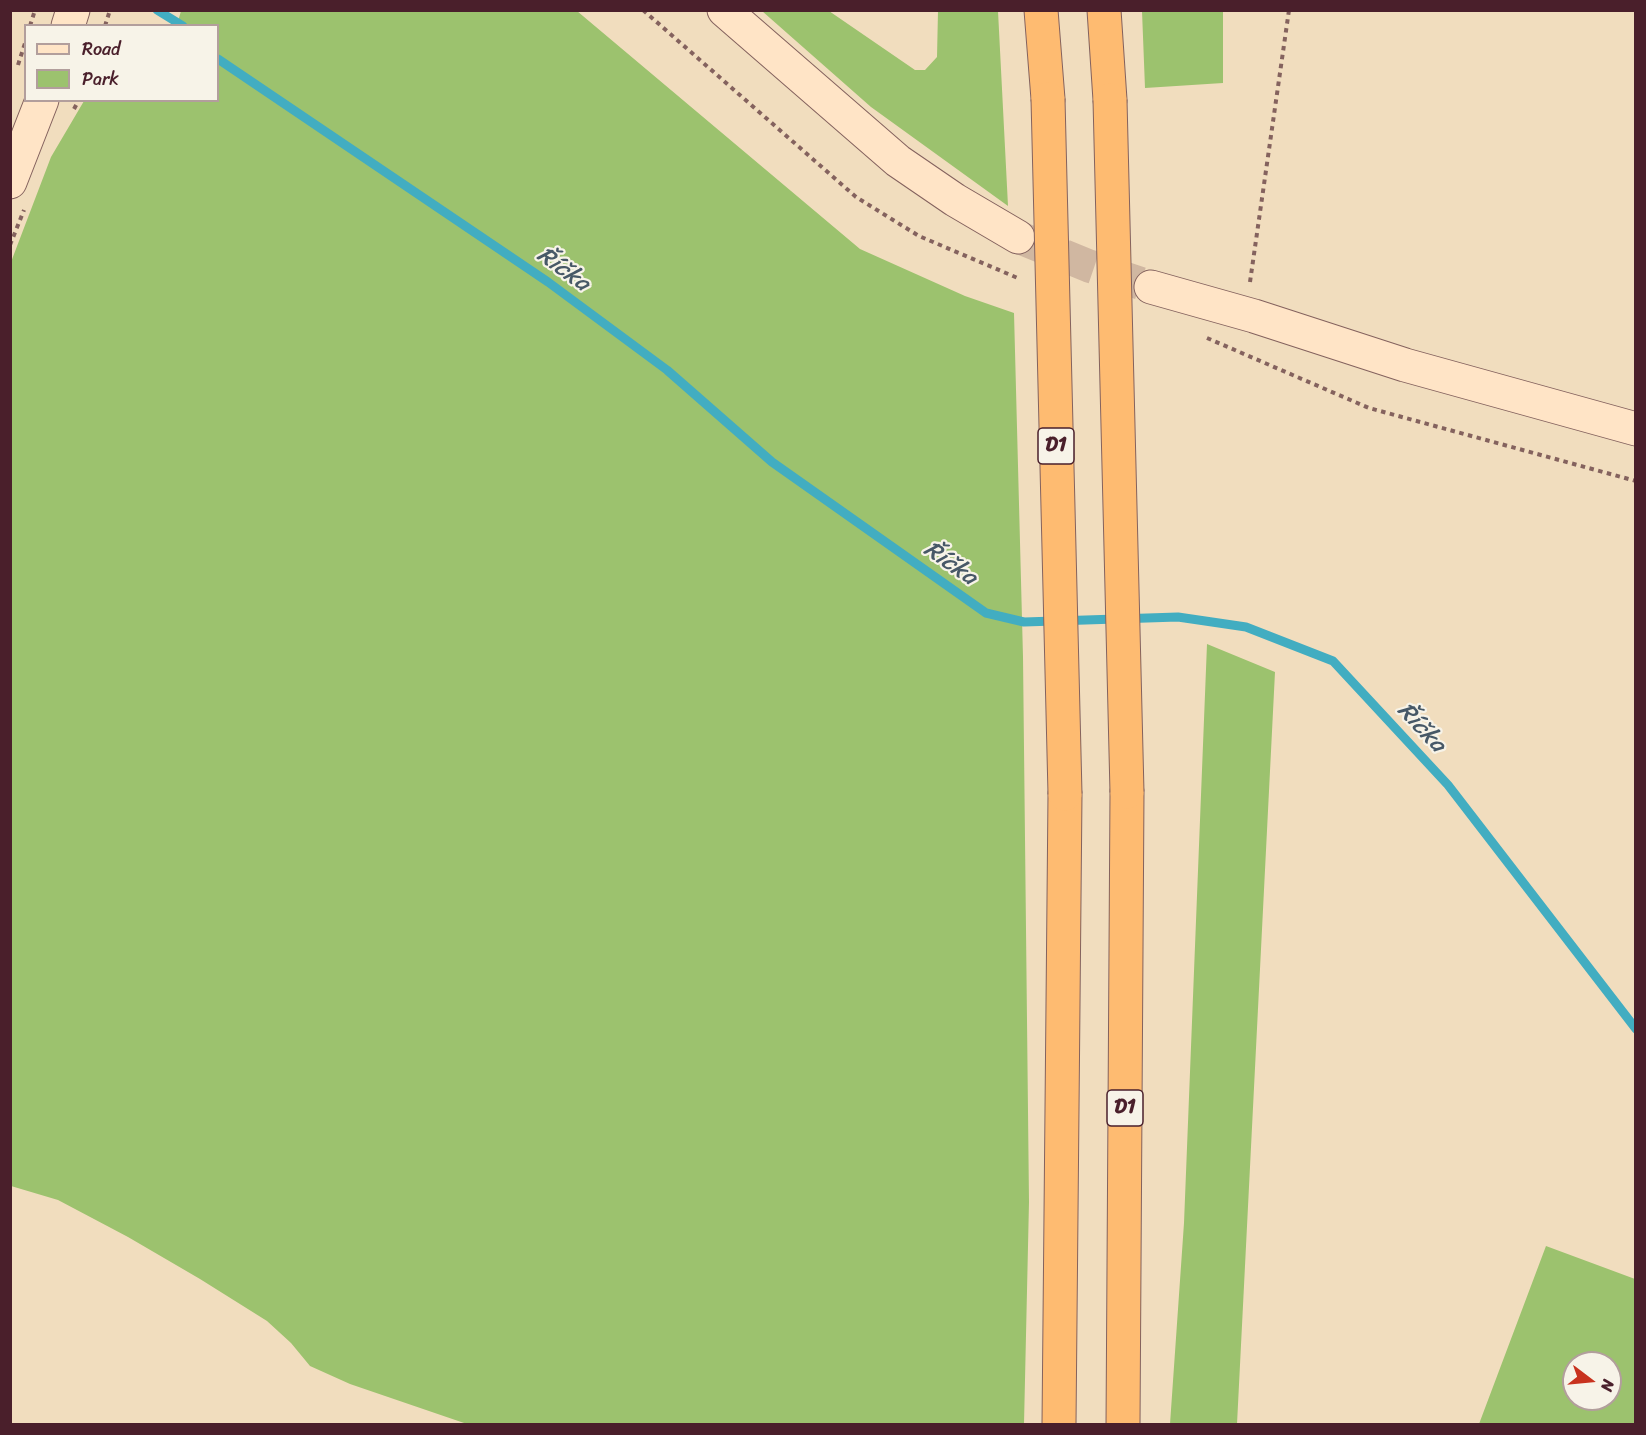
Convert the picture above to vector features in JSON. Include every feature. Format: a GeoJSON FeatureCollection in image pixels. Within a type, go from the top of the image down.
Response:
{"type":"FeatureCollection","features":[{"type":"Feature","properties":{"kind":"highway","name":"D1"},"geometry":{"type":"LineString","coordinates":[[1041,10],[1048,99],[1065,794],[1059,1425]]}},
{"type":"Feature","properties":{"kind":"highway","name":"D1"},"geometry":{"type":"LineString","coordinates":[[1104,10],[1110,100],[1127,792],[1123,1425]]}},
{"type":"Feature","properties":{"kind":"street"},"geometry":{"type":"LineString","coordinates":[[724,10],[898,161],[955,200],[1018,237]]}},
{"type":"Feature","properties":{"kind":"street"},"geometry":{"type":"LineString","coordinates":[[10,182],[41,102]]}},
{"type":"Feature","properties":{"kind":"street"},"geometry":{"type":"LineString","coordinates":[[1151,287],[1254,316],[1405,365],[1635,429]]}},
{"type":"Feature","properties":{"kind":"path"},"geometry":{"type":"LineString","coordinates":[[643,10],[856,197],[919,236],[1021,279]]}},
{"type":"Feature","properties":{"kind":"path"},"geometry":{"type":"LineString","coordinates":[[1254,316],[1250,278],[1289,10]]}},
{"type":"Feature","properties":{"kind":"path"},"geometry":{"type":"LineString","coordinates":[[18,66],[24,46]]}},
{"type":"Feature","properties":{"kind":"path"},"geometry":{"type":"LineString","coordinates":[[1197,334],[1369,408],[1635,481]]}},
{"type":"Feature","properties":{"kind":"green space"},"geometry":{"type":"Polygon","coordinates":[[[181,11],[577,11],[860,249],[965,296],[1014,313],[1023,657],[1029,1202],[1024,1424],[467,1424],[350,1384],[310,1366],[291,1343],[267,1321],[200,1279],[58,1200],[11,1186],[11,262],[51,157],[83,102],[219,102],[219,24],[177,24],[181,11]]]}},
{"type":"Feature","properties":{"kind":"green space"},"geometry":{"type":"Polygon","coordinates":[[[762,11],[829,11],[915,70],[925,70],[937,57],[938,11],[998,11],[1008,206],[871,107],[762,11]]]}},
{"type":"Feature","properties":{"kind":"green space"},"geometry":{"type":"Polygon","coordinates":[[[1142,11],[1223,11],[1223,83],[1145,88],[1142,11]]]}},
{"type":"Feature","properties":{"kind":"green space"},"geometry":{"type":"Polygon","coordinates":[[[1207,644],[1275,672],[1237,1424],[1170,1424],[1184,1223],[1207,644]]]}},
{"type":"Feature","properties":{"kind":"green space"},"geometry":{"type":"Polygon","coordinates":[[[1546,1246],[1635,1279],[1635,1424],[1479,1424],[1546,1246]]]}},
{"type":"Feature","properties":{"kind":"waterway","name":"Říčka"},"geometry":{"type":"LineString","coordinates":[[157,10],[180,24]]}},
{"type":"Feature","properties":{"kind":"waterway","name":"Říčka"},"geometry":{"type":"LineString","coordinates":[[219,60],[548,282],[667,370],[772,462],[986,613],[1024,622],[1178,617],[1246,627],[1333,661],[1448,785],[1636,1029]]}},
{"type":"Feature","properties":{"kind":"tunnel"},"geometry":{"type":"LineString","coordinates":[[1018,237],[1089,266],[1151,287]]}}]}
